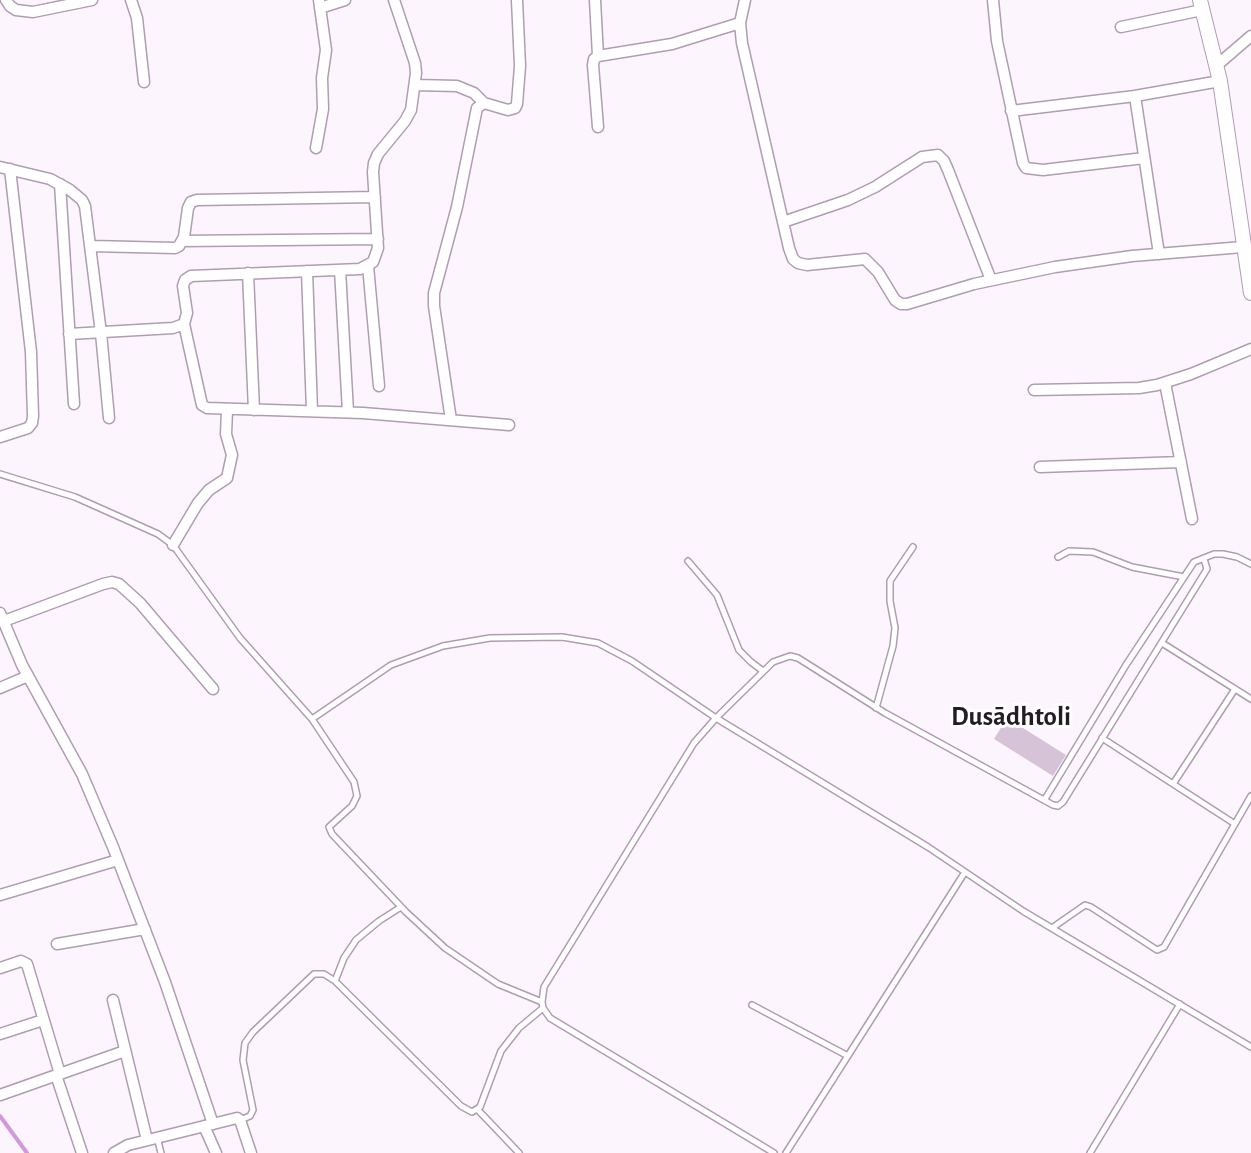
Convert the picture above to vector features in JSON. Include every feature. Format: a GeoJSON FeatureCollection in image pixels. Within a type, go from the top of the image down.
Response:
{"type":"FeatureCollection","features":[{"type":"Feature","properties":{"kind":"street"},"geometry":{"type":"LineString","coordinates":[[6,0],[16,10],[33,12],[92,0]]}},
{"type":"Feature","properties":{"kind":"street"},"geometry":{"type":"LineString","coordinates":[[132,0],[137,18],[144,82]]}},
{"type":"Feature","properties":{"kind":"street"},"geometry":{"type":"LineString","coordinates":[[316,148],[322,109],[322,78],[326,51],[319,4],[345,0]]}},
{"type":"Feature","properties":{"kind":"street"},"geometry":{"type":"LineString","coordinates":[[394,0],[415,63],[415,85],[411,111],[378,154],[374,163],[378,239],[374,262],[360,269],[201,274],[185,280],[183,286],[187,313],[184,324],[202,405],[207,408],[226,410],[348,412],[509,425]]}},
{"type":"Feature","properties":{"kind":"street"},"geometry":{"type":"LineString","coordinates":[[415,85],[458,86],[474,93],[484,104],[508,110],[515,108],[520,66],[517,0]]}},
{"type":"Feature","properties":{"kind":"street"},"geometry":{"type":"LineString","coordinates":[[595,0],[598,56]]}},
{"type":"Feature","properties":{"kind":"street"},"geometry":{"type":"LineString","coordinates":[[745,0],[740,23],[742,43],[789,248],[793,259],[798,263],[807,265],[865,259],[871,263],[895,300],[901,304],[992,280],[1055,267],[1246,242]]}},
{"type":"Feature","properties":{"kind":"street"},"geometry":{"type":"LineString","coordinates":[[993,0],[997,41],[1011,111],[1026,168],[1043,170],[1144,158]]}},
{"type":"Feature","properties":{"kind":"street"},"geometry":{"type":"LineString","coordinates":[[1121,27],[1201,5],[1220,81],[1246,242],[1251,288]]}},
{"type":"Feature","properties":{"kind":"street"},"geometry":{"type":"LineString","coordinates":[[598,127],[593,65],[594,59],[598,56],[672,44],[740,23]]}},
{"type":"Feature","properties":{"kind":"street"},"geometry":{"type":"LineString","coordinates":[[1216,66],[1251,36]]}},
{"type":"Feature","properties":{"kind":"street"},"geometry":{"type":"LineString","coordinates":[[1011,111],[1135,96],[1220,81]]}},
{"type":"Feature","properties":{"kind":"street"},"geometry":{"type":"LineString","coordinates":[[1135,96],[1159,254]]}},
{"type":"Feature","properties":{"kind":"street"},"geometry":{"type":"LineString","coordinates":[[451,420],[434,293],[457,207],[474,116],[477,108],[484,104]]}},
{"type":"Feature","properties":{"kind":"street"},"geometry":{"type":"LineString","coordinates":[[783,222],[848,200],[875,187],[922,157],[938,155],[948,170],[992,280]]}},
{"type":"Feature","properties":{"kind":"street"},"geometry":{"type":"LineString","coordinates":[[0,437],[28,428],[33,416],[31,352],[5,168],[44,177],[60,184],[82,200],[85,206],[109,418]]}},
{"type":"Feature","properties":{"kind":"street"},"geometry":{"type":"LineString","coordinates":[[60,184],[74,404]]}},
{"type":"Feature","properties":{"kind":"street"},"geometry":{"type":"LineString","coordinates":[[91,246],[175,248],[179,246],[184,237],[188,208],[191,202],[197,200],[375,197]]}},
{"type":"Feature","properties":{"kind":"street"},"geometry":{"type":"LineString","coordinates":[[182,241],[378,239]]}},
{"type":"Feature","properties":{"kind":"street"},"geometry":{"type":"LineString","coordinates":[[368,266],[379,386]]}},
{"type":"Feature","properties":{"kind":"street"},"geometry":{"type":"LineString","coordinates":[[340,270],[348,412]]}},
{"type":"Feature","properties":{"kind":"street"},"geometry":{"type":"LineString","coordinates":[[307,271],[312,411]]}},
{"type":"Feature","properties":{"kind":"street"},"geometry":{"type":"LineString","coordinates":[[248,273],[254,410]]}},
{"type":"Feature","properties":{"kind":"street"},"geometry":{"type":"LineString","coordinates":[[69,334],[173,328],[184,324]]}},
{"type":"Feature","properties":{"kind":"street"},"geometry":{"type":"LineString","coordinates":[[1034,390],[1139,388],[1165,383],[1251,349]]}},
{"type":"Feature","properties":{"kind":"street"},"geometry":{"type":"LineString","coordinates":[[1165,383],[1192,519]]}},
{"type":"Feature","properties":{"kind":"street"},"geometry":{"type":"LineString","coordinates":[[173,545],[198,503],[210,490],[227,478],[232,455],[226,434],[226,410]]}},
{"type":"Feature","properties":{"kind":"street"},"geometry":{"type":"LineString","coordinates":[[1040,467],[1181,462]]}},
{"type":"Feature","properties":{"kind":"street"},"geometry":{"type":"LineString","coordinates":[[213,689],[140,603],[119,584],[112,582],[103,584],[2,617],[28,676],[82,774],[118,860],[165,982],[216,1153]]}},
{"type":"Feature","properties":{"kind":"street"},"geometry":{"type":"LineString","coordinates":[[0,688],[28,676]]}},
{"type":"Feature","properties":{"kind":"street"},"geometry":{"type":"LineString","coordinates":[[0,895],[118,860]]}},
{"type":"Feature","properties":{"kind":"street"},"geometry":{"type":"LineString","coordinates":[[57,945],[145,929]]}},
{"type":"Feature","properties":{"kind":"street"},"geometry":{"type":"LineString","coordinates":[[0,968],[21,961],[26,963],[30,970],[82,1153]]}},
{"type":"Feature","properties":{"kind":"street"},"geometry":{"type":"LineString","coordinates":[[113,1000],[124,1050],[152,1138]]}},
{"type":"Feature","properties":{"kind":"street"},"geometry":{"type":"LineString","coordinates":[[0,1034],[43,1020]]}},
{"type":"Feature","properties":{"kind":"street"},"geometry":{"type":"LineString","coordinates":[[0,1095],[124,1050]]}},
{"type":"Feature","properties":{"kind":"street"},"geometry":{"type":"LineString","coordinates":[[114,1153],[128,1144],[237,1118],[240,1120],[251,1153]]}},
{"type":"Feature","properties":{"kind":"lane"},"geometry":{"type":"LineString","coordinates":[[0,474],[75,497],[158,534],[173,545],[240,638],[312,719],[344,764],[358,792],[352,806],[330,826],[330,831],[401,907],[445,948],[485,976],[542,1005],[550,1018],[774,1153]]}},
{"type":"Feature","properties":{"kind":"lane"},"geometry":{"type":"LineString","coordinates":[[876,708],[893,646],[895,628],[890,601],[890,581],[913,547]]}},
{"type":"Feature","properties":{"kind":"lane"},"geometry":{"type":"LineString","coordinates":[[1058,557],[1068,551],[1093,552],[1132,567],[1184,577]]}},
{"type":"Feature","properties":{"kind":"lane"},"geometry":{"type":"LineString","coordinates":[[1045,800],[1126,665],[1194,562],[1214,554],[1228,554],[1251,564]]}},
{"type":"Feature","properties":{"kind":"lane"},"geometry":{"type":"LineString","coordinates":[[478,1110],[501,1051],[519,1028],[542,1005],[544,987],[681,763],[716,718],[763,670],[781,658],[798,658],[876,708],[1053,806],[1060,805],[1207,569],[1204,558]]}},
{"type":"Feature","properties":{"kind":"lane"},"geometry":{"type":"LineString","coordinates":[[688,561],[717,595],[739,650],[763,670]]}},
{"type":"Feature","properties":{"kind":"lane"},"geometry":{"type":"LineString","coordinates":[[312,719],[391,665],[424,652],[454,644],[490,638],[562,638],[584,640],[613,650],[632,660],[716,718],[927,847],[1052,928],[1251,1047]]}},
{"type":"Feature","properties":{"kind":"lane"},"geometry":{"type":"LineString","coordinates":[[1162,643],[1251,699]]}},
{"type":"Feature","properties":{"kind":"lane"},"geometry":{"type":"LineString","coordinates":[[1173,784],[1235,689]]}},
{"type":"Feature","properties":{"kind":"lane"},"geometry":{"type":"LineString","coordinates":[[1102,738],[1235,824]]}},
{"type":"Feature","properties":{"kind":"lane"},"geometry":{"type":"LineString","coordinates":[[1052,928],[1084,905],[1091,907],[1156,950],[1164,947],[1251,796]]}},
{"type":"Feature","properties":{"kind":"lane"},"geometry":{"type":"LineString","coordinates":[[786,1153],[965,872]]}},
{"type":"Feature","properties":{"kind":"lane"},"geometry":{"type":"LineString","coordinates":[[335,981],[344,958],[356,940],[401,907]]}},
{"type":"Feature","properties":{"kind":"lane"},"geometry":{"type":"LineString","coordinates":[[240,1120],[250,1116],[253,1112],[243,1060],[243,1048],[248,1038],[314,974],[324,974],[335,981],[461,1106],[472,1112],[478,1110]]}},
{"type":"Feature","properties":{"kind":"lane"},"geometry":{"type":"LineString","coordinates":[[1090,1153],[1180,1004]]}},
{"type":"Feature","properties":{"kind":"lane"},"geometry":{"type":"LineString","coordinates":[[752,1005],[848,1056]]}},
{"type":"Feature","properties":{"kind":"lane"},"geometry":{"type":"LineString","coordinates":[[478,1110],[519,1153]]}},
{"type":"Feature","properties":{"kind":"lane"},"geometry":{"type":"LineString","coordinates":[[152,1138],[161,1153]]}},
{"type":"Feature","properties":{"kind":"building"},"geometry":{"type":"Polygon","coordinates":[[[1007,718],[1066,755],[1053,776],[994,739],[1007,718]]]}},
{"type":"Feature","properties":{"kind":"waterway"},"geometry":{"type":"LineString","coordinates":[[0,1116],[27,1153]]}},
{"type":"Feature","properties":{"kind":"district","name":"Dusādhtoli"},"geometry":{"type":"Point","coordinates":[1011,717]}}]}
